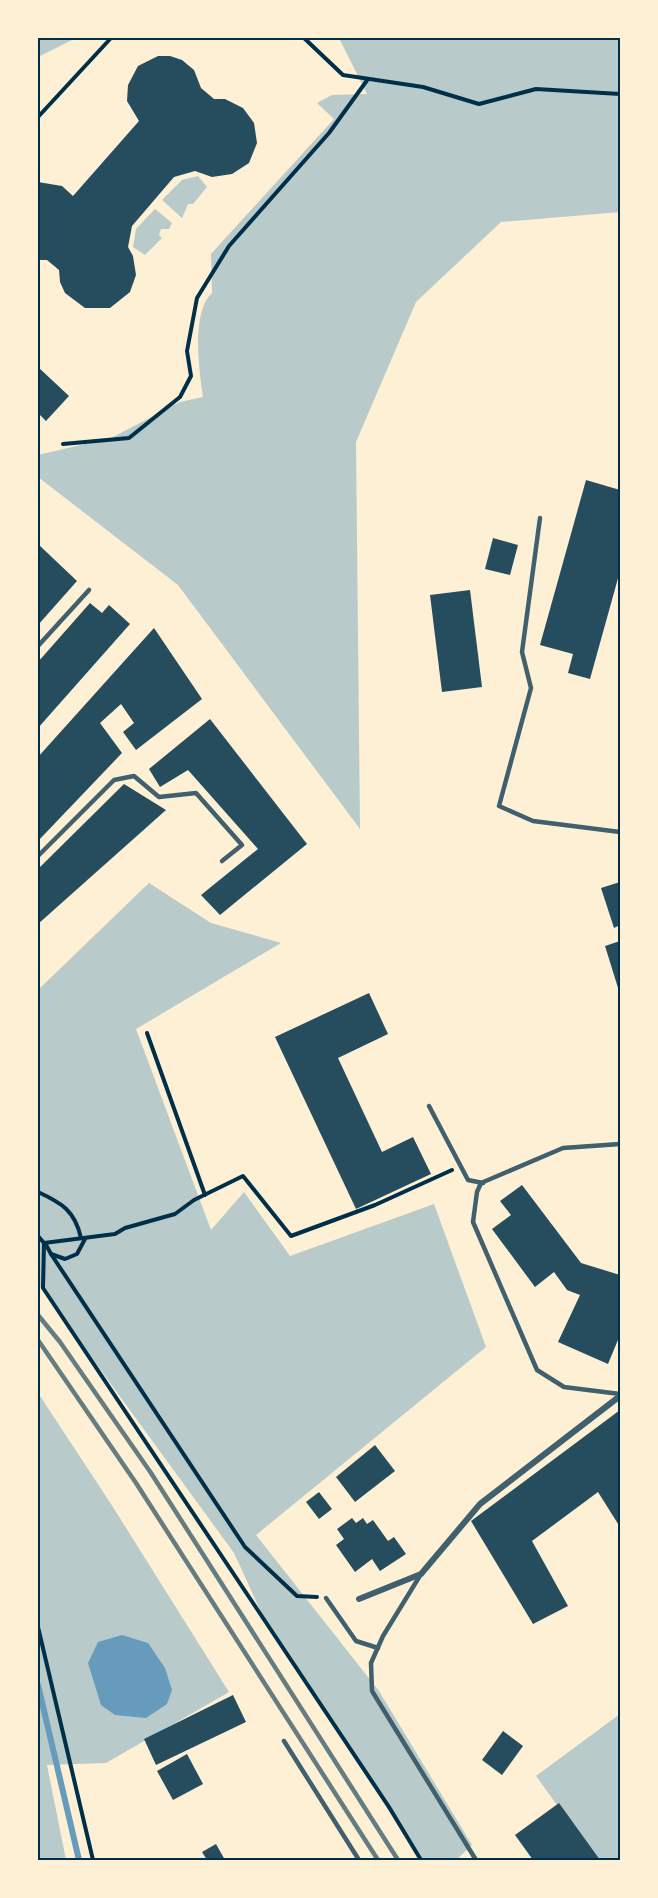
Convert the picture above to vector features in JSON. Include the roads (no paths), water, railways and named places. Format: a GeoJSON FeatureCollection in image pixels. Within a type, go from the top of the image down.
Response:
{"type":"FeatureCollection","features":[{"type":"Feature","properties":{"kind":"street"},"geometry":{"type":"LineString","coordinates":[[359,1599],[421,1574],[480,1504],[621,1395]]}},
{"type":"Feature","properties":{"kind":"lane"},"geometry":{"type":"LineString","coordinates":[[540,518],[522,652],[531,688],[499,806],[533,821],[621,832]]}},
{"type":"Feature","properties":{"kind":"lane"},"geometry":{"type":"LineString","coordinates":[[38,646],[89,590]]}},
{"type":"Feature","properties":{"kind":"lane"},"geometry":{"type":"LineString","coordinates":[[38,856],[114,780],[134,776],[159,797],[196,793],[242,845],[222,861]]}},
{"type":"Feature","properties":{"kind":"lane"},"geometry":{"type":"LineString","coordinates":[[429,1106],[468,1180],[483,1183]]}},
{"type":"Feature","properties":{"kind":"lane"},"geometry":{"type":"LineString","coordinates":[[621,1144],[563,1148],[483,1183],[477,1192],[473,1222],[537,1370],[564,1387],[621,1395]]}},
{"type":"Feature","properties":{"kind":"lane"},"geometry":{"type":"LineString","coordinates":[[421,1574],[371,1663],[372,1691],[476,1860]]}},
{"type":"Feature","properties":{"kind":"lane"},"geometry":{"type":"LineString","coordinates":[[326,1598],[356,1641],[378,1648]]}},
{"type":"Feature","properties":{"kind":"lane"},"geometry":{"type":"LineString","coordinates":[[284,1741],[359,1860]]}},
{"type":"Feature","properties":{"kind":"water"},"geometry":{"type":"Polygon","coordinates":[[[122,1635],[148,1643],[165,1668],[172,1690],[167,1704],[146,1718],[115,1715],[101,1705],[88,1663],[98,1642],[122,1635]]]}},
{"type":"Feature","properties":{"kind":"waterway"},"geometry":{"type":"LineString","coordinates":[[38,1685],[79,1860]]}},
{"type":"Feature","properties":{"kind":"railway"},"geometry":{"type":"LineString","coordinates":[[38,1315],[60,1342],[151,1473],[398,1860]]}},
{"type":"Feature","properties":{"kind":"railway"},"geometry":{"type":"LineString","coordinates":[[38,1340],[136,1483],[378,1860]]}}]}
